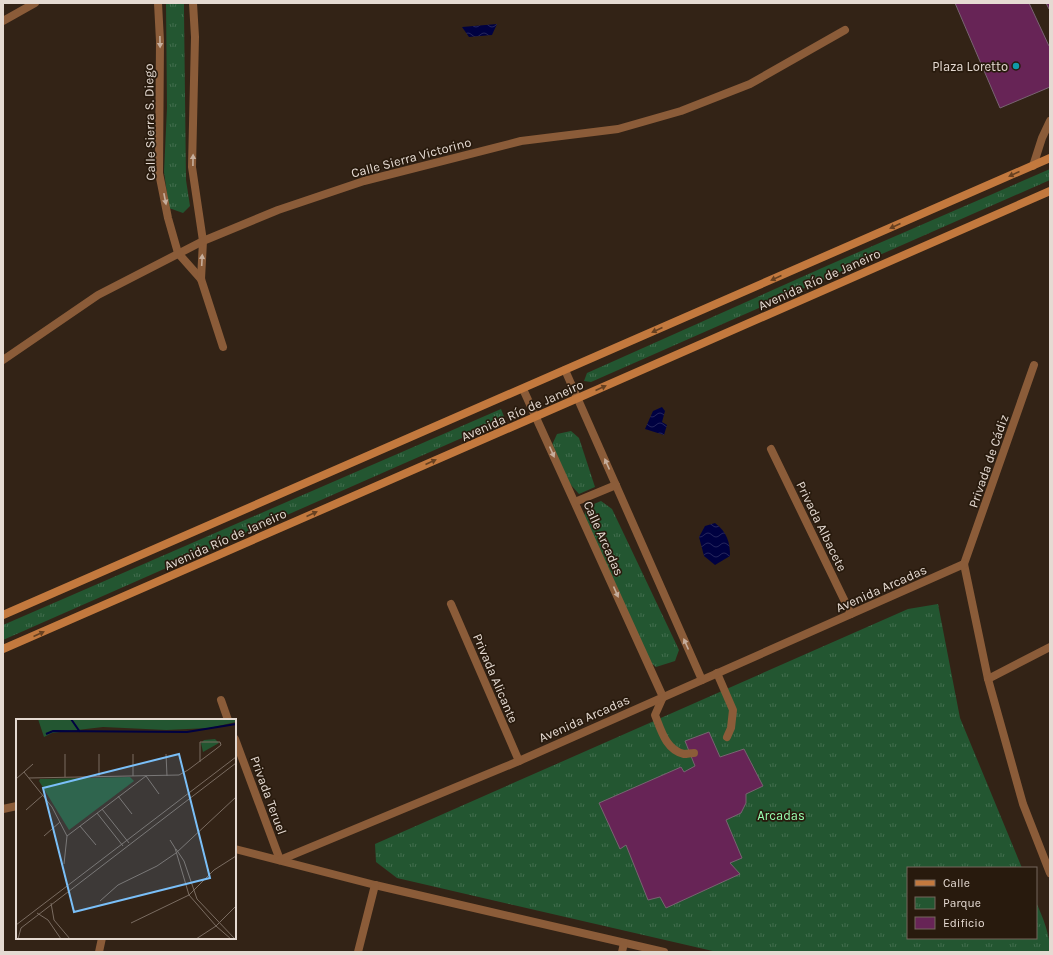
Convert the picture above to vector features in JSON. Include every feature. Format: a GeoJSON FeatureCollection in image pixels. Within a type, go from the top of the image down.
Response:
{"type":"FeatureCollection","features":[{"type":"Feature","properties":{"kind":"street"},"geometry":{"type":"LineString","coordinates":[[3,21],[35,3]]}},
{"type":"Feature","properties":{"kind":"street","name":"Calle Sierra S. Diego"},"geometry":{"type":"LineString","coordinates":[[158,3],[160,41],[160,173],[168,218],[178,254],[201,279]]}},
{"type":"Feature","properties":{"kind":"street","name":"Calle Sierra S. Diego"},"geometry":{"type":"LineString","coordinates":[[193,3],[195,37],[192,167],[203,240],[201,279],[222,347]]}},
{"type":"Feature","properties":{"kind":"street","name":"Calle Sierra Victorino"},"geometry":{"type":"LineString","coordinates":[[3,360],[98,295],[203,240],[278,210],[364,181],[521,140],[618,129],[681,111],[750,84],[845,30]]}},
{"type":"Feature","properties":{"kind":"street"},"geometry":{"type":"LineString","coordinates":[[1033,166],[1042,138],[1050,120]]}},
{"type":"Feature","properties":{"kind":"street","name":"Avenida Río de Janeiro"},"geometry":{"type":"LineString","coordinates":[[3,615],[1050,158]]}},
{"type":"Feature","properties":{"kind":"street","name":"Avenida Río de Janeiro"},"geometry":{"type":"LineString","coordinates":[[3,649],[1050,191]]}},
{"type":"Feature","properties":{"kind":"street","name":"Privada de Cádiz"},"geometry":{"type":"LineString","coordinates":[[964,564],[1034,365]]}},
{"type":"Feature","properties":{"kind":"street"},"geometry":{"type":"LineString","coordinates":[[565,370],[702,680]]}},
{"type":"Feature","properties":{"kind":"street","name":"Calle Arcadas"},"geometry":{"type":"LineString","coordinates":[[524,388],[663,697]]}},
{"type":"Feature","properties":{"kind":"street","name":"Privada Albacete"},"geometry":{"type":"LineString","coordinates":[[771,449],[851,614]]}},
{"type":"Feature","properties":{"kind":"street"},"geometry":{"type":"LineString","coordinates":[[575,502],[616,485]]}},
{"type":"Feature","properties":{"kind":"street"},"geometry":{"type":"LineString","coordinates":[[964,564],[988,678],[1022,804],[1050,873]]}},
{"type":"Feature","properties":{"kind":"street","name":"Avenida Arcadas"},"geometry":{"type":"LineString","coordinates":[[280,860],[519,761],[964,564]]}},
{"type":"Feature","properties":{"kind":"street","name":"Privada Alicante"},"geometry":{"type":"LineString","coordinates":[[451,604],[519,761]]}},
{"type":"Feature","properties":{"kind":"street"},"geometry":{"type":"LineString","coordinates":[[988,678],[1050,647]]}},
{"type":"Feature","properties":{"kind":"street"},"geometry":{"type":"LineString","coordinates":[[717,673],[733,710],[731,728],[726,737]]}},
{"type":"Feature","properties":{"kind":"street"},"geometry":{"type":"LineString","coordinates":[[663,697],[654,715],[668,743],[685,754],[694,753]]}},
{"type":"Feature","properties":{"kind":"street"},"geometry":{"type":"LineString","coordinates":[[221,700],[228,719]]}},
{"type":"Feature","properties":{"kind":"street","name":"Privada Teruel"},"geometry":{"type":"LineString","coordinates":[[236,742],[280,860]]}},
{"type":"Feature","properties":{"kind":"street"},"geometry":{"type":"LineString","coordinates":[[3,809],[16,806]]}},
{"type":"Feature","properties":{"kind":"street"},"geometry":{"type":"LineString","coordinates":[[236,849],[375,885],[664,952]]}},
{"type":"Feature","properties":{"kind":"street"},"geometry":{"type":"LineString","coordinates":[[358,952],[375,885]]}},
{"type":"Feature","properties":{"kind":"street"},"geometry":{"type":"LineString","coordinates":[[99,952],[102,939]]}},
{"type":"Feature","properties":{"kind":"street"},"geometry":{"type":"LineString","coordinates":[[622,952],[624,942]]}},
{"type":"Feature","properties":{"kind":"green space"},"geometry":{"type":"Polygon","coordinates":[[[166,3],[184,3],[186,180],[190,206],[183,213],[169,208],[164,172],[167,108],[166,3]]]}},
{"type":"Feature","properties":{"kind":"green space"},"geometry":{"type":"Polygon","coordinates":[[[1050,169],[1050,180],[591,382],[584,381],[587,373],[831,264],[1050,169]]]}},
{"type":"Feature","properties":{"kind":"green space"},"geometry":{"type":"Polygon","coordinates":[[[501,409],[505,419],[3,640],[3,625],[501,409]]]}},
{"type":"Feature","properties":{"kind":"green space"},"geometry":{"type":"Polygon","coordinates":[[[571,431],[579,438],[595,487],[579,494],[570,484],[552,445],[557,434],[571,431]]]}},
{"type":"Feature","properties":{"kind":"green space"},"geometry":{"type":"Polygon","coordinates":[[[601,501],[612,509],[679,650],[675,661],[656,667],[647,660],[584,516],[587,507],[601,501]]]}},
{"type":"Feature","properties":{"kind":"green space","name":"Arcadas"},"geometry":{"type":"Polygon","coordinates":[[[938,604],[960,718],[1022,867],[907,867],[907,939],[1037,939],[1037,904],[1044,920],[1050,945],[1050,952],[717,952],[397,878],[376,862],[375,844],[908,609],[938,604]]]}},
{"type":"Feature","properties":{"kind":"water"},"geometry":{"type":"Polygon","coordinates":[[[497,24],[492,35],[469,37],[462,27],[497,24]]]}},
{"type":"Feature","properties":{"kind":"water"},"geometry":{"type":"Polygon","coordinates":[[[662,407],[665,411],[662,422],[667,425],[664,435],[645,429],[653,411],[662,407]]]}},
{"type":"Feature","properties":{"kind":"water"},"geometry":{"type":"Polygon","coordinates":[[[715,523],[719,526],[727,538],[730,556],[715,565],[704,556],[699,537],[705,526],[715,523]]]}},
{"type":"Feature","properties":{"kind":"building","name":"Plaza Loretto"},"geometry":{"type":"Polygon","coordinates":[[[955,3],[1029,3],[1049,46],[1050,45],[1050,87],[1000,108],[955,3]]]}},
{"type":"Feature","properties":{"kind":"building"},"geometry":{"type":"Polygon","coordinates":[[[1046,3],[1050,3],[1050,9],[1049,9],[1046,3]]]}},
{"type":"Feature","properties":{"kind":"building"},"geometry":{"type":"Polygon","coordinates":[[[709,732],[720,757],[744,749],[763,786],[746,794],[746,803],[741,813],[726,820],[742,858],[730,863],[740,874],[666,908],[660,897],[648,900],[626,845],[620,849],[599,803],[681,767],[684,772],[695,766],[685,741],[709,732]]]}},
{"type":"Feature","properties":{"kind":"place","name":"Plaza Loretto"},"geometry":{"type":"Point","coordinates":[1016,66]}}]}
